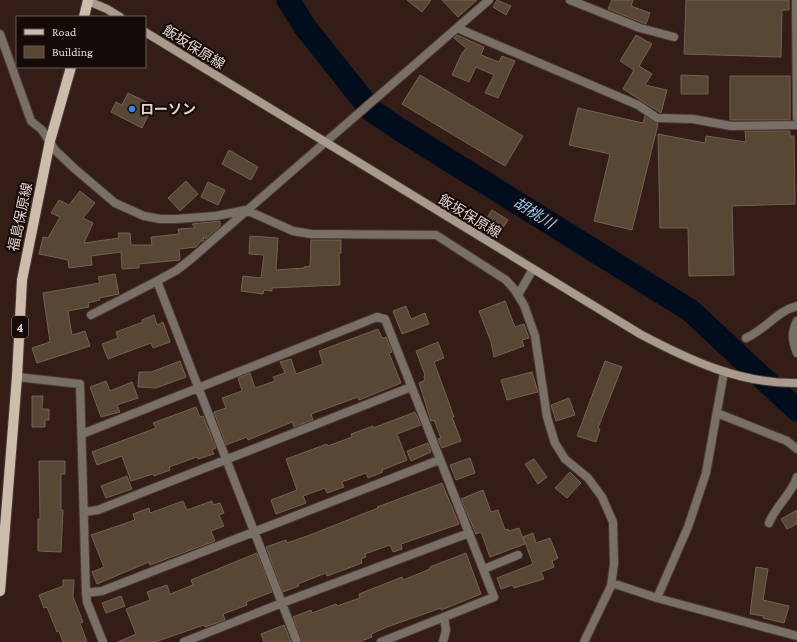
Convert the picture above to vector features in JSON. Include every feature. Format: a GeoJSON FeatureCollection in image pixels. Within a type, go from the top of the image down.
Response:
{"type":"FeatureCollection","features":[{"type":"Feature","properties":{"kind":"main road"},"geometry":{"type":"LineString","coordinates":[[84,16],[88,0],[107,8],[119,16]]}},
{"type":"Feature","properties":{"kind":"main road","name":"飯坂保原線"},"geometry":{"type":"LineString","coordinates":[[146,33],[324,143],[640,334],[677,354],[726,373],[769,382],[797,383]]}},
{"type":"Feature","properties":{"kind":"main road","name":"福島保原線"},"geometry":{"type":"LineString","coordinates":[[0,591],[17,377],[22,280],[50,141],[71,68]]}},
{"type":"Feature","properties":{"kind":"street"},"geometry":{"type":"LineString","coordinates":[[91,315],[177,270],[191,259],[489,0]]}},
{"type":"Feature","properties":{"kind":"street"},"geometry":{"type":"LineString","coordinates":[[570,0],[640,28],[674,37]]}},
{"type":"Feature","properties":{"kind":"street"},"geometry":{"type":"LineString","coordinates":[[796,0],[797,118]]}},
{"type":"Feature","properties":{"kind":"street"},"geometry":{"type":"LineString","coordinates":[[457,28],[638,105],[657,118],[694,119],[731,126],[797,125]]}},
{"type":"Feature","properties":{"kind":"street"},"geometry":{"type":"LineString","coordinates":[[0,34],[31,120],[42,130],[59,155],[115,202],[144,216],[160,219],[176,219],[246,210],[302,233],[436,236],[506,280],[524,305],[534,336],[547,417],[555,443],[565,459],[588,478],[602,497],[613,522],[614,564],[612,583],[584,642]]}},
{"type":"Feature","properties":{"kind":"street"},"geometry":{"type":"LineString","coordinates":[[518,295],[533,269]]}},
{"type":"Feature","properties":{"kind":"street"},"geometry":{"type":"LineString","coordinates":[[157,281],[297,642]]}},
{"type":"Feature","properties":{"kind":"street"},"geometry":{"type":"LineString","coordinates":[[746,338],[761,330],[776,316],[797,306]]}},
{"type":"Feature","properties":{"kind":"street"},"geometry":{"type":"LineString","coordinates":[[82,434],[377,317],[385,319],[494,597],[381,642]]}},
{"type":"Feature","properties":{"kind":"street"},"geometry":{"type":"LineString","coordinates":[[797,321],[792,331],[792,337],[797,353]]}},
{"type":"Feature","properties":{"kind":"street"},"geometry":{"type":"LineString","coordinates":[[657,598],[688,527],[706,473],[726,373]]}},
{"type":"Feature","properties":{"kind":"street"},"geometry":{"type":"LineString","coordinates":[[17,377],[80,384],[86,593],[87,602],[103,642]]}},
{"type":"Feature","properties":{"kind":"street"},"geometry":{"type":"LineString","coordinates":[[84,512],[98,510],[411,387]]}},
{"type":"Feature","properties":{"kind":"street"},"geometry":{"type":"LineString","coordinates":[[717,413],[787,441],[797,449]]}},
{"type":"Feature","properties":{"kind":"street"},"geometry":{"type":"LineString","coordinates":[[86,593],[102,591],[439,460]]}},
{"type":"Feature","properties":{"kind":"street"},"geometry":{"type":"LineString","coordinates":[[769,523],[776,508],[790,491],[797,477]]}},
{"type":"Feature","properties":{"kind":"street"},"geometry":{"type":"LineString","coordinates":[[184,642],[282,603],[469,533]]}},
{"type":"Feature","properties":{"kind":"street"},"geometry":{"type":"LineString","coordinates":[[484,569],[518,555]]}},
{"type":"Feature","properties":{"kind":"street"},"geometry":{"type":"LineString","coordinates":[[612,583],[657,598],[797,636]]}},
{"type":"Feature","properties":{"kind":"street"},"geometry":{"type":"LineString","coordinates":[[443,642],[446,630],[444,617]]}},
{"type":"Feature","properties":{"kind":"building"},"geometry":{"type":"Polygon","coordinates":[[[407,0],[431,0],[422,12],[407,0]]]}},
{"type":"Feature","properties":{"kind":"building"},"geometry":{"type":"Polygon","coordinates":[[[442,0],[477,0],[458,17],[442,0]]]}},
{"type":"Feature","properties":{"kind":"building"},"geometry":{"type":"Polygon","coordinates":[[[497,0],[511,6],[506,15],[493,7],[497,0]]]}},
{"type":"Feature","properties":{"kind":"building"},"geometry":{"type":"Polygon","coordinates":[[[612,0],[633,0],[631,6],[650,13],[646,24],[608,9],[612,0]]]}},
{"type":"Feature","properties":{"kind":"building"},"geometry":{"type":"Polygon","coordinates":[[[686,0],[789,0],[789,10],[782,10],[781,57],[684,54],[686,0]]]}},
{"type":"Feature","properties":{"kind":"building"},"geometry":{"type":"Polygon","coordinates":[[[457,35],[484,47],[481,55],[499,62],[502,56],[515,61],[498,98],[485,93],[494,75],[476,67],[469,82],[452,75],[461,55],[466,48],[454,38],[457,35]]]}},
{"type":"Feature","properties":{"kind":"building"},"geometry":{"type":"Polygon","coordinates":[[[636,35],[652,44],[639,66],[652,74],[645,85],[667,90],[661,113],[623,89],[634,70],[620,61],[636,35]]]}},
{"type":"Feature","properties":{"kind":"building"},"geometry":{"type":"Polygon","coordinates":[[[420,75],[523,136],[505,166],[402,104],[420,75]]]}},
{"type":"Feature","properties":{"kind":"building"},"geometry":{"type":"Polygon","coordinates":[[[681,75],[708,76],[708,94],[681,94],[681,75]]]}},
{"type":"Feature","properties":{"kind":"building"},"geometry":{"type":"Polygon","coordinates":[[[730,76],[790,76],[790,120],[730,120],[730,76]]]}},
{"type":"Feature","properties":{"kind":"building","name":"ローソン"},"geometry":{"type":"Polygon","coordinates":[[[128,93],[153,105],[142,128],[111,112],[116,102],[122,105],[128,93]]]}},
{"type":"Feature","properties":{"kind":"building"},"geometry":{"type":"Polygon","coordinates":[[[578,108],[643,123],[645,116],[658,124],[632,230],[594,221],[610,154],[569,145],[578,108]]]}},
{"type":"Feature","properties":{"kind":"building"},"geometry":{"type":"Polygon","coordinates":[[[745,131],[790,131],[790,136],[794,136],[795,204],[732,206],[734,275],[689,276],[688,228],[660,228],[658,134],[705,143],[706,136],[746,142],[745,131]]]}},
{"type":"Feature","properties":{"kind":"building"},"geometry":{"type":"Polygon","coordinates":[[[229,150],[258,167],[251,180],[222,164],[229,150]]]}},
{"type":"Feature","properties":{"kind":"building"},"geometry":{"type":"Polygon","coordinates":[[[186,181],[198,194],[180,211],[168,198],[186,181]]]}},
{"type":"Feature","properties":{"kind":"building"},"geometry":{"type":"Polygon","coordinates":[[[208,182],[225,190],[218,205],[201,197],[208,182]]]}},
{"type":"Feature","properties":{"kind":"building"},"geometry":{"type":"Polygon","coordinates":[[[80,191],[95,203],[83,218],[93,223],[84,243],[119,238],[118,233],[130,233],[131,245],[152,245],[151,237],[179,234],[178,229],[195,228],[192,224],[220,221],[220,226],[206,239],[203,237],[204,241],[201,241],[196,247],[179,249],[180,260],[139,264],[139,268],[122,269],[121,252],[91,256],[92,265],[69,268],[68,260],[39,254],[43,237],[48,238],[60,217],[51,213],[59,200],[69,205],[80,191]]]}},
{"type":"Feature","properties":{"kind":"building"},"geometry":{"type":"Polygon","coordinates":[[[492,210],[508,220],[502,229],[486,219],[492,210]]]}},
{"type":"Feature","properties":{"kind":"building"},"geometry":{"type":"Polygon","coordinates":[[[250,236],[278,238],[276,270],[304,268],[310,266],[311,240],[341,240],[341,253],[339,253],[340,285],[272,288],[272,291],[264,290],[263,294],[241,291],[243,276],[261,278],[264,255],[249,254],[250,236]]]}},
{"type":"Feature","properties":{"kind":"building"},"geometry":{"type":"Polygon","coordinates":[[[115,274],[119,294],[99,298],[100,300],[88,303],[89,307],[68,311],[72,335],[85,331],[90,346],[37,363],[32,348],[50,342],[43,293],[100,283],[98,277],[115,274]]]}},
{"type":"Feature","properties":{"kind":"building"},"geometry":{"type":"Polygon","coordinates":[[[505,301],[515,327],[524,324],[529,338],[522,340],[524,346],[494,357],[491,342],[479,311],[505,301]]]}},
{"type":"Feature","properties":{"kind":"building"},"geometry":{"type":"Polygon","coordinates":[[[406,306],[411,319],[425,313],[429,324],[402,334],[393,311],[406,306]]]}},
{"type":"Feature","properties":{"kind":"building"},"geometry":{"type":"Polygon","coordinates":[[[154,315],[157,325],[163,322],[170,342],[153,348],[151,343],[108,359],[102,344],[118,338],[116,332],[143,322],[142,320],[154,315]]]}},
{"type":"Feature","properties":{"kind":"building"},"geometry":{"type":"Polygon","coordinates":[[[378,329],[382,338],[386,337],[392,352],[389,353],[401,383],[359,400],[358,397],[311,414],[313,420],[294,427],[292,422],[248,440],[247,437],[226,445],[214,412],[226,408],[222,398],[242,391],[238,378],[250,373],[255,388],[275,381],[273,377],[285,373],[280,362],[291,359],[296,374],[323,364],[319,351],[378,329]]]}},
{"type":"Feature","properties":{"kind":"building"},"geometry":{"type":"Polygon","coordinates":[[[438,342],[444,358],[434,362],[461,441],[442,448],[438,439],[441,438],[434,420],[431,421],[419,383],[425,380],[425,375],[416,351],[438,342]]]}},
{"type":"Feature","properties":{"kind":"building"},"geometry":{"type":"Polygon","coordinates":[[[180,361],[186,377],[156,388],[138,387],[139,372],[151,372],[180,361]]]}},
{"type":"Feature","properties":{"kind":"building"},"geometry":{"type":"Polygon","coordinates":[[[605,361],[622,367],[598,428],[600,429],[596,442],[577,436],[605,361]]]}},
{"type":"Feature","properties":{"kind":"building"},"geometry":{"type":"Polygon","coordinates":[[[532,372],[538,392],[507,400],[501,380],[532,372]]]}},
{"type":"Feature","properties":{"kind":"building"},"geometry":{"type":"Polygon","coordinates":[[[106,381],[110,391],[132,382],[138,398],[117,405],[120,412],[101,417],[90,387],[106,381]]]}},
{"type":"Feature","properties":{"kind":"building"},"geometry":{"type":"Polygon","coordinates":[[[32,396],[43,396],[42,409],[49,409],[49,420],[45,420],[45,427],[32,427],[32,396]]]}},
{"type":"Feature","properties":{"kind":"building"},"geometry":{"type":"Polygon","coordinates":[[[569,398],[575,415],[556,421],[551,405],[569,398]]]}},
{"type":"Feature","properties":{"kind":"building"},"geometry":{"type":"Polygon","coordinates":[[[196,407],[200,417],[203,416],[216,448],[212,450],[214,454],[198,459],[197,457],[169,467],[170,470],[154,476],[153,474],[131,481],[122,456],[97,465],[92,452],[156,428],[153,423],[196,407]]]}},
{"type":"Feature","properties":{"kind":"building"},"geometry":{"type":"Polygon","coordinates":[[[415,412],[421,425],[397,434],[407,460],[382,470],[383,472],[368,478],[366,473],[342,482],[344,487],[327,493],[325,488],[303,496],[306,503],[276,514],[271,500],[297,490],[286,459],[327,444],[328,446],[352,437],[351,434],[373,426],[373,428],[415,412]]]}},
{"type":"Feature","properties":{"kind":"building"},"geometry":{"type":"Polygon","coordinates":[[[428,443],[431,452],[411,461],[407,451],[428,443]]]}},
{"type":"Feature","properties":{"kind":"building"},"geometry":{"type":"Polygon","coordinates":[[[470,458],[475,473],[456,480],[450,465],[470,458]]]}},
{"type":"Feature","properties":{"kind":"building"},"geometry":{"type":"Polygon","coordinates":[[[534,459],[547,477],[538,484],[525,464],[534,459]]]}},
{"type":"Feature","properties":{"kind":"building"},"geometry":{"type":"Polygon","coordinates":[[[39,461],[65,461],[65,474],[61,474],[61,510],[63,510],[61,552],[38,551],[38,519],[40,519],[39,461]]]}},
{"type":"Feature","properties":{"kind":"building"},"geometry":{"type":"Polygon","coordinates":[[[570,472],[581,483],[567,498],[555,488],[570,472]]]}},
{"type":"Feature","properties":{"kind":"building"},"geometry":{"type":"Polygon","coordinates":[[[127,476],[132,489],[106,498],[101,486],[127,476]]]}},
{"type":"Feature","properties":{"kind":"building"},"geometry":{"type":"Polygon","coordinates":[[[442,483],[459,524],[401,544],[402,549],[393,552],[390,545],[365,554],[366,557],[361,559],[362,563],[327,576],[326,573],[298,584],[299,586],[283,592],[266,547],[286,540],[287,543],[310,535],[378,508],[377,507],[442,483]]]}},
{"type":"Feature","properties":{"kind":"building"},"geometry":{"type":"Polygon","coordinates":[[[483,490],[491,512],[498,510],[505,530],[508,529],[509,531],[519,528],[525,544],[490,557],[481,532],[476,534],[461,499],[483,490]]]}},
{"type":"Feature","properties":{"kind":"building"},"geometry":{"type":"Polygon","coordinates":[[[183,501],[187,510],[212,501],[213,505],[220,503],[224,513],[219,515],[224,526],[211,531],[215,541],[150,565],[149,562],[97,584],[92,572],[104,567],[91,535],[135,520],[133,514],[149,508],[150,513],[183,501]]]}},
{"type":"Feature","properties":{"kind":"building"},"geometry":{"type":"Polygon","coordinates":[[[797,510],[797,524],[787,529],[781,519],[797,510]]]}},
{"type":"Feature","properties":{"kind":"building"},"geometry":{"type":"Polygon","coordinates":[[[533,533],[536,543],[550,538],[558,558],[552,561],[554,567],[541,572],[544,579],[514,588],[512,585],[501,589],[497,578],[533,564],[523,537],[533,533]]]}},
{"type":"Feature","properties":{"kind":"building"},"geometry":{"type":"Polygon","coordinates":[[[257,553],[272,592],[246,602],[247,605],[223,614],[225,620],[205,627],[204,625],[155,642],[118,642],[136,634],[126,609],[150,600],[147,592],[167,585],[170,594],[193,585],[191,580],[257,553]]]}},
{"type":"Feature","properties":{"kind":"building"},"geometry":{"type":"Polygon","coordinates":[[[466,553],[481,594],[441,610],[441,608],[387,627],[371,634],[372,637],[359,642],[302,642],[293,617],[311,610],[312,613],[336,604],[337,606],[360,598],[359,594],[402,577],[403,580],[430,569],[430,567],[466,553]]]}},
{"type":"Feature","properties":{"kind":"building"},"geometry":{"type":"Polygon","coordinates":[[[756,567],[768,569],[763,600],[789,606],[784,623],[763,618],[764,616],[750,614],[756,567]]]}},
{"type":"Feature","properties":{"kind":"building"},"geometry":{"type":"Polygon","coordinates":[[[63,580],[74,580],[73,597],[83,622],[80,623],[87,642],[63,642],[59,631],[57,632],[47,607],[44,608],[39,595],[63,586],[63,580]]]}},
{"type":"Feature","properties":{"kind":"building"},"geometry":{"type":"Polygon","coordinates":[[[121,596],[125,606],[106,613],[102,603],[121,596]]]}},
{"type":"Feature","properties":{"kind":"building"},"geometry":{"type":"Polygon","coordinates":[[[284,625],[291,642],[264,642],[261,634],[284,625]]]}},
{"type":"Feature","properties":{"kind":"waterway","name":"胡桃川"},"geometry":{"type":"LineString","coordinates":[[288,0],[305,27],[371,110],[691,311],[797,410]]}},
{"type":"Feature","properties":{"kind":"place","name":"ローソン"},"geometry":{"type":"Point","coordinates":[132,109]}}]}
